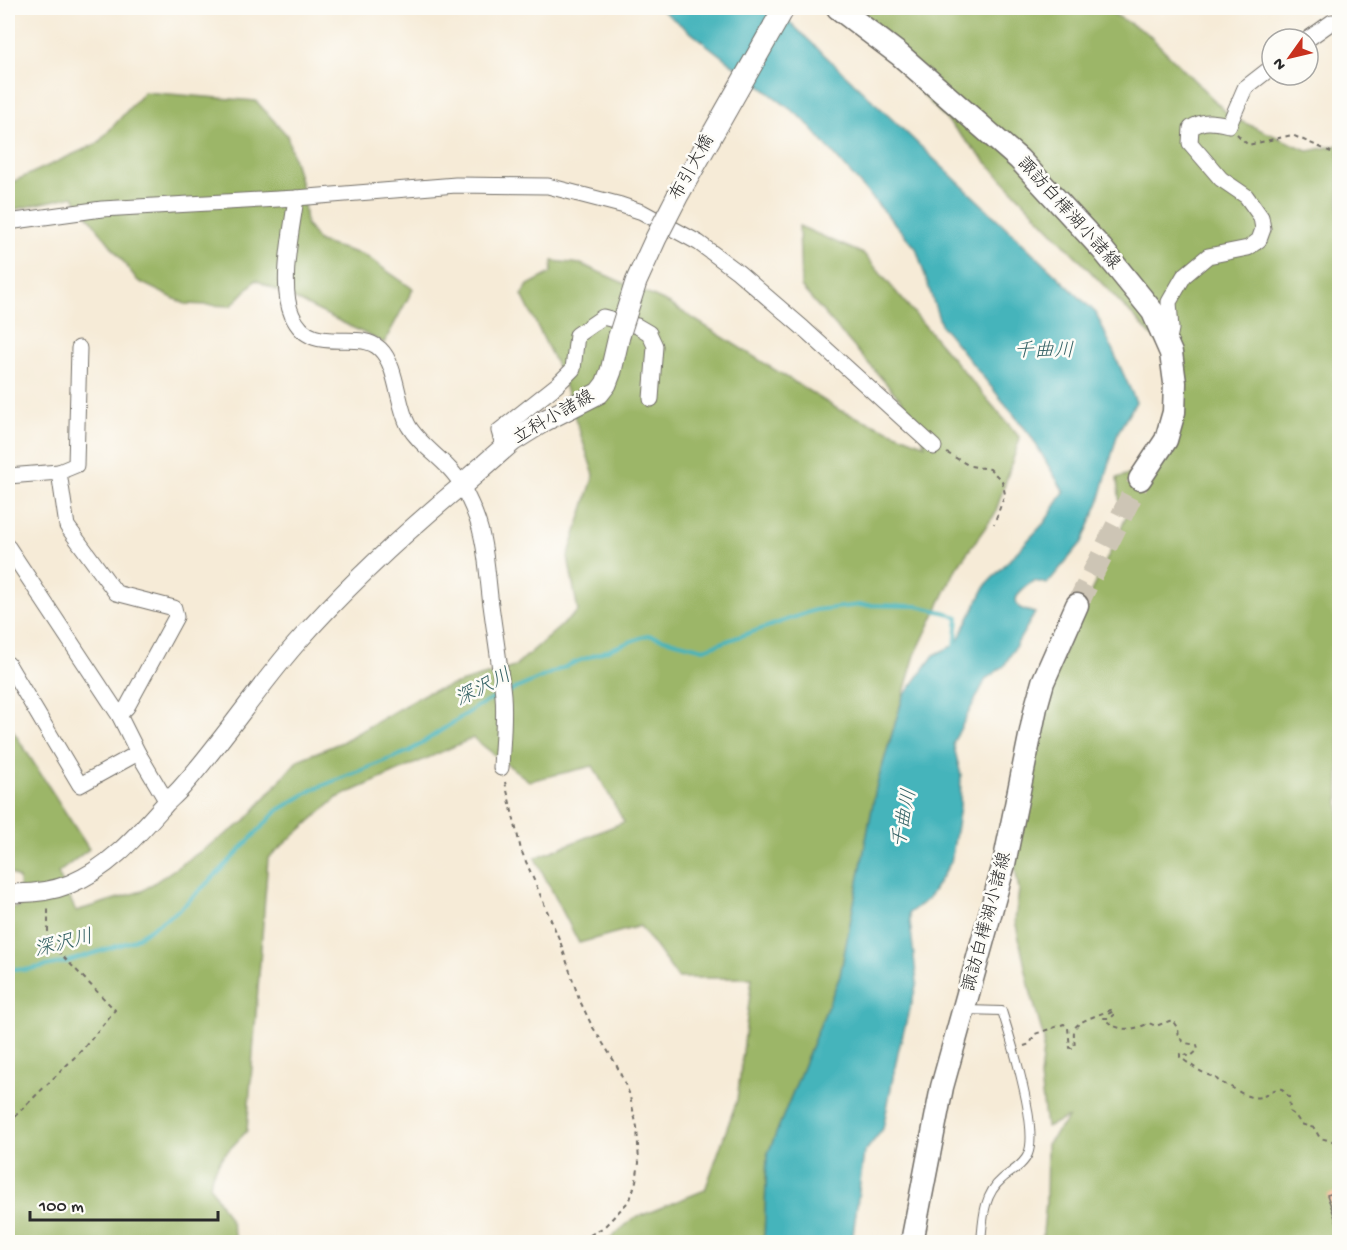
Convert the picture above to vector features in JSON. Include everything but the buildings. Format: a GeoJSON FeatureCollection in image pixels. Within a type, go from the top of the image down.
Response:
{"type":"FeatureCollection","features":[{"type":"Feature","properties":{"kind":"main road","name":"布引大橋"},"geometry":{"type":"LineString","coordinates":[[619,336],[636,282],[656,238],[683,185],[784,8]]}},
{"type":"Feature","properties":{"kind":"main road","name":"諏訪白樺湖小諸線"},"geometry":{"type":"LineString","coordinates":[[837,8],[900,55],[1020,159],[1102,249],[1153,312],[1168,344],[1175,383],[1174,412],[1166,440],[1140,479]]}},
{"type":"Feature","properties":{"kind":"main road","name":"立科小諸線"},"geometry":{"type":"LineString","coordinates":[[462,484],[504,448],[544,421],[599,393],[612,371],[619,336]]}},
{"type":"Feature","properties":{"kind":"main road","name":"諏訪白樺湖小諸線"},"geometry":{"type":"LineString","coordinates":[[912,1242],[942,1087],[1004,864],[1036,707],[1043,682],[1077,605]]}},
{"type":"Feature","properties":{"kind":"street"},"geometry":{"type":"LineString","coordinates":[[1320,30],[1332,22],[1340,22]]}},
{"type":"Feature","properties":{"kind":"street"},"geometry":{"type":"LineString","coordinates":[[1168,344],[1171,329],[1169,302],[1184,276],[1208,256],[1248,248],[1259,240],[1263,229],[1261,217],[1246,196],[1221,179],[1190,143],[1191,128],[1199,122],[1208,121],[1229,125],[1245,88],[1260,76]]}},
{"type":"Feature","properties":{"kind":"street"},"geometry":{"type":"LineString","coordinates":[[8,222],[102,209],[296,198],[456,185],[548,186],[642,212],[699,243],[738,272],[803,328],[934,447]]}},
{"type":"Feature","properties":{"kind":"street"},"geometry":{"type":"LineString","coordinates":[[296,198],[286,278],[286,296],[292,316],[302,329],[313,337],[327,341],[365,341],[379,348],[391,369],[409,425],[462,484],[482,536],[503,697],[501,768]]}},
{"type":"Feature","properties":{"kind":"street"},"geometry":{"type":"LineString","coordinates":[[504,448],[499,431],[557,386],[573,369],[577,335],[603,317],[637,326],[648,333],[655,346],[651,399]]}},
{"type":"Feature","properties":{"kind":"street"},"geometry":{"type":"LineString","coordinates":[[8,476],[59,472],[76,465],[78,348]]}},
{"type":"Feature","properties":{"kind":"street"},"geometry":{"type":"LineString","coordinates":[[59,472],[67,526],[116,593],[174,608],[176,617],[127,707],[119,715]]}},
{"type":"Feature","properties":{"kind":"street"},"geometry":{"type":"LineString","coordinates":[[8,893],[24,894],[70,884],[113,858],[182,788],[294,646],[345,590],[410,528],[462,484]]}},
{"type":"Feature","properties":{"kind":"street"},"geometry":{"type":"LineString","coordinates":[[8,550],[119,715],[167,802]]}},
{"type":"Feature","properties":{"kind":"street"},"geometry":{"type":"LineString","coordinates":[[8,664],[80,785],[138,753]]}},
{"type":"Feature","properties":{"kind":"lane"},"geometry":{"type":"LineString","coordinates":[[965,1010],[1002,1011],[1021,1077],[1030,1139],[1028,1155],[993,1188],[983,1217],[981,1242]]}},
{"type":"Feature","properties":{"kind":"path"},"geometry":{"type":"LineString","coordinates":[[1229,125],[1248,146],[1292,135],[1340,156]]}},
{"type":"Feature","properties":{"kind":"path"},"geometry":{"type":"LineString","coordinates":[[934,447],[970,466],[990,469],[1002,481],[1005,494],[994,524]]}},
{"type":"Feature","properties":{"kind":"path"},"geometry":{"type":"LineString","coordinates":[[501,768],[520,850],[560,941],[579,999],[629,1093],[637,1127],[639,1163],[630,1200],[604,1227],[578,1242]]}},
{"type":"Feature","properties":{"kind":"path"},"geometry":{"type":"LineString","coordinates":[[8,1123],[83,1049],[115,1010],[48,941],[48,890]]}},
{"type":"Feature","properties":{"kind":"path"},"geometry":{"type":"LineString","coordinates":[[1018,1048],[1030,1044],[1035,1034],[1064,1024],[1068,1028],[1068,1044],[1070,1048],[1074,1048],[1074,1030],[1077,1024],[1111,1010],[1114,1011],[1108,1014],[1114,1015],[1111,1018],[1104,1018],[1115,1028],[1134,1029],[1149,1023],[1156,1026],[1172,1020],[1178,1029],[1179,1038],[1185,1043],[1197,1045],[1198,1050],[1190,1057],[1180,1054],[1185,1061],[1209,1076],[1215,1077],[1219,1083],[1246,1096],[1263,1097],[1275,1089],[1282,1089],[1289,1097],[1288,1109],[1301,1124],[1314,1128],[1320,1138],[1336,1142],[1340,1147]]}},
{"type":"Feature","properties":{"kind":"path"},"geometry":{"type":"LineString","coordinates":[[1340,1158],[1337,1162],[1340,1167]]}},
{"type":"Feature","properties":{"kind":"path"},"geometry":{"type":"LineString","coordinates":[[1337,1215],[1340,1239]]}},
{"type":"Feature","properties":{"kind":"green space"},"geometry":{"type":"Polygon","coordinates":[[[842,8],[1103,8],[1147,33],[1231,117],[1309,151],[1339,145],[1339,1242],[1042,1242],[1046,1202],[1047,1144],[1069,1117],[1046,1127],[1040,1078],[1044,1039],[1030,990],[1015,920],[1019,890],[1014,863],[1041,709],[1077,620],[1129,509],[1120,504],[1117,478],[1135,472],[1143,478],[1180,365],[842,8]]]}},
{"type":"Feature","properties":{"kind":"green space"},"geometry":{"type":"Polygon","coordinates":[[[144,92],[256,101],[287,135],[303,192],[306,224],[319,242],[364,255],[413,289],[384,343],[256,280],[231,306],[185,304],[138,281],[73,196],[8,211],[8,184],[98,143],[144,92]]]}},
{"type":"Feature","properties":{"kind":"green space"},"geometry":{"type":"Polygon","coordinates":[[[799,226],[864,254],[1020,438],[995,514],[957,567],[915,655],[876,788],[840,976],[767,1156],[764,1242],[606,1242],[633,1219],[705,1190],[737,1100],[752,978],[678,978],[640,926],[579,943],[535,858],[624,822],[593,766],[529,781],[473,738],[337,798],[268,858],[247,1131],[222,1157],[212,1175],[210,1186],[231,1222],[237,1242],[8,1242],[8,908],[20,907],[19,879],[8,871],[8,723],[89,849],[58,873],[76,911],[142,891],[244,822],[298,760],[342,742],[426,693],[514,667],[578,611],[568,557],[594,475],[560,372],[522,295],[528,285],[551,273],[553,261],[581,264],[670,304],[839,410],[925,445],[914,415],[801,287],[799,226]]]}},
{"type":"Feature","properties":{"kind":"water","name":"千曲川"},"geometry":{"type":"Polygon","coordinates":[[[659,8],[775,8],[1096,313],[1136,402],[1118,432],[1099,502],[1082,542],[1047,584],[1034,581],[1017,596],[1017,604],[1020,608],[1035,613],[1004,666],[986,679],[953,743],[961,775],[960,807],[951,862],[928,899],[909,913],[917,983],[898,1052],[883,1129],[864,1153],[852,1242],[764,1242],[767,1156],[840,976],[876,788],[903,697],[934,655],[956,644],[986,585],[1045,522],[1064,492],[1031,436],[941,325],[916,248],[803,119],[659,8]]]}},
{"type":"Feature","properties":{"kind":"waterway","name":"深沢川"},"geometry":{"type":"LineString","coordinates":[[506,693],[576,662],[648,635],[704,649],[815,610],[861,605],[917,606],[947,613],[958,618],[955,647]]}},
{"type":"Feature","properties":{"kind":"waterway","name":"深沢川"},"geometry":{"type":"LineString","coordinates":[[8,968],[25,970],[66,962],[132,941],[179,910],[277,811],[314,789],[410,751],[478,706],[499,696]]}},
{"type":"Feature","properties":{"kind":"tunnel"},"geometry":{"type":"LineString","coordinates":[[1077,605],[1140,479]]}}]}
